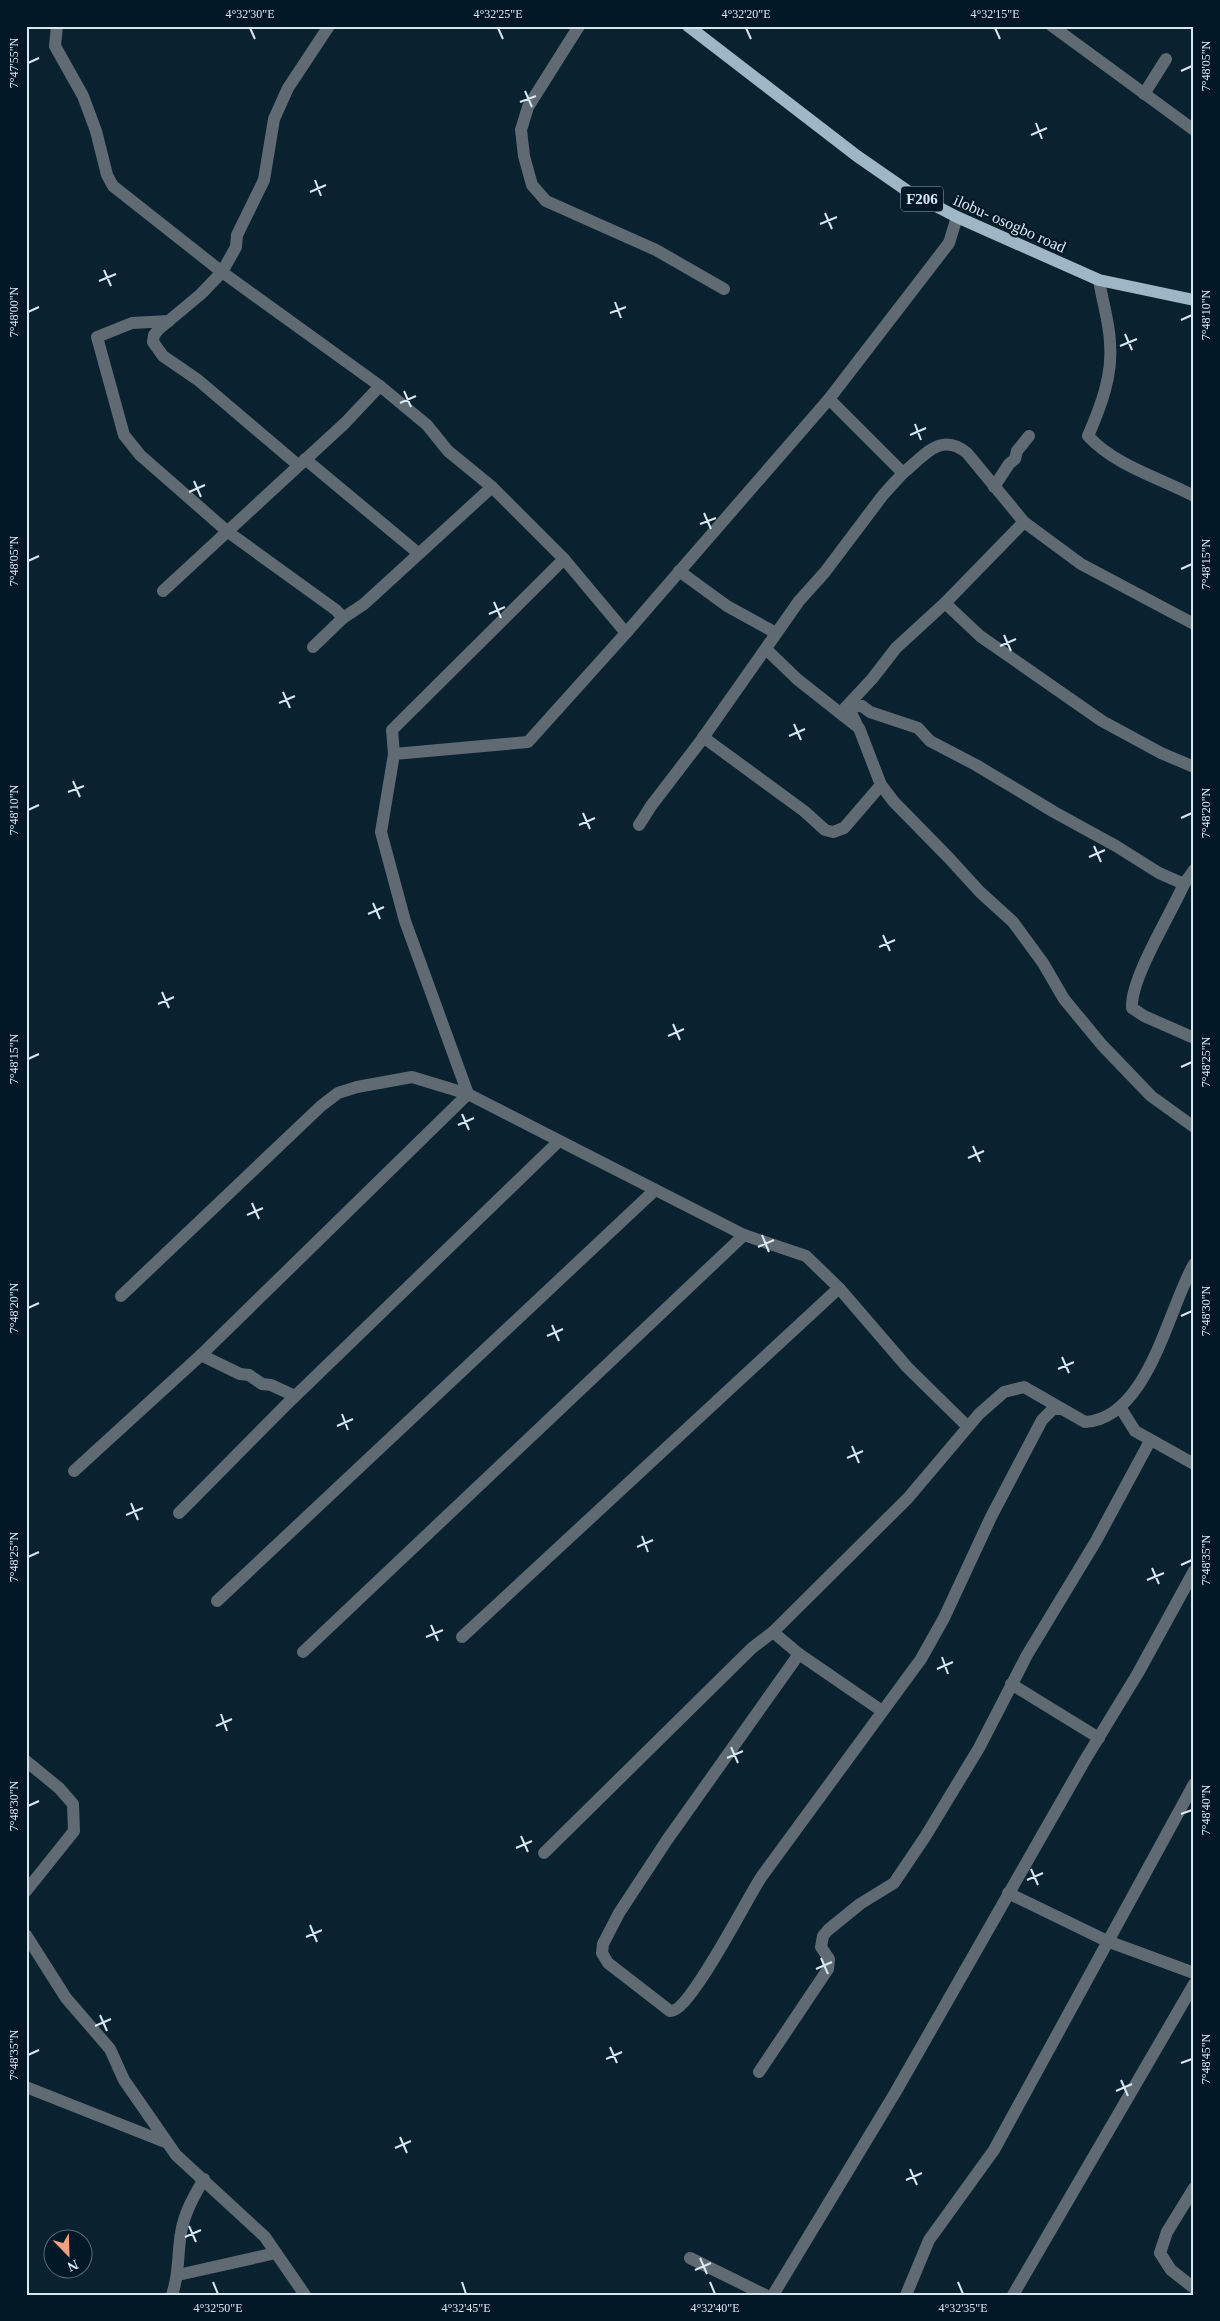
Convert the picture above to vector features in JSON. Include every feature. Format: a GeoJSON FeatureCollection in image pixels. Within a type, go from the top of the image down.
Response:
{"type":"FeatureCollection","features":[{"type":"Feature","properties":{"kind":"main road","name":"ilobu- osogbo road"},"geometry":{"type":"LineString","coordinates":[[688,26],[857,156],[909,192],[956,218],[1099,280],[1194,300]]}},
{"type":"Feature","properties":{"kind":"street"},"geometry":{"type":"LineString","coordinates":[[57,26],[55,46],[83,96],[112,186],[222,272],[380,386],[427,425],[448,451],[492,487],[564,559],[626,633]]}},
{"type":"Feature","properties":{"kind":"street"},"geometry":{"type":"LineString","coordinates":[[329,26],[288,88],[274,119],[264,180],[237,235],[236,247],[222,272],[159,329],[154,335],[153,342],[163,356],[198,380],[418,553]]}},
{"type":"Feature","properties":{"kind":"street"},"geometry":{"type":"LineString","coordinates":[[579,26],[528,107],[521,130],[524,156],[532,185],[546,201],[584,220],[624,234],[724,289]]}},
{"type":"Feature","properties":{"kind":"street"},"geometry":{"type":"LineString","coordinates":[[1052,26],[1194,130]]}},
{"type":"Feature","properties":{"kind":"street"},"geometry":{"type":"LineString","coordinates":[[1144,94],[1166,59]]}},
{"type":"Feature","properties":{"kind":"street"},"geometry":{"type":"LineString","coordinates":[[394,754],[528,742],[626,633],[829,399],[949,243],[956,218]]}},
{"type":"Feature","properties":{"kind":"street"},"geometry":{"type":"LineString","coordinates":[[1099,280],[1110,341],[1109,377],[1099,411],[1088,436],[1096,445],[1131,467],[1194,496]]}},
{"type":"Feature","properties":{"kind":"street"},"geometry":{"type":"LineString","coordinates":[[169,321],[132,323],[97,337],[124,436],[140,455],[228,532],[336,610],[343,618]]}},
{"type":"Feature","properties":{"kind":"street"},"geometry":{"type":"LineString","coordinates":[[163,591],[345,423],[380,386]]}},
{"type":"Feature","properties":{"kind":"street"},"geometry":{"type":"LineString","coordinates":[[829,399],[903,473]]}},
{"type":"Feature","properties":{"kind":"street"},"geometry":{"type":"LineString","coordinates":[[994,486],[1009,464],[1015,459],[1017,450],[1029,436]]}},
{"type":"Feature","properties":{"kind":"street"},"geometry":{"type":"LineString","coordinates":[[639,825],[651,806],[704,737],[799,601],[825,572],[883,495],[903,473],[937,445],[952,443],[967,453],[1024,522],[1081,564],[1194,624]]}},
{"type":"Feature","properties":{"kind":"street"},"geometry":{"type":"LineString","coordinates":[[313,647],[343,618],[364,604],[492,487]]}},
{"type":"Feature","properties":{"kind":"street"},"geometry":{"type":"LineString","coordinates":[[843,710],[896,648],[945,603],[1024,522]]}},
{"type":"Feature","properties":{"kind":"street"},"geometry":{"type":"LineString","coordinates":[[468,1094],[405,921],[381,832],[394,754],[392,730],[564,559]]}},
{"type":"Feature","properties":{"kind":"street"},"geometry":{"type":"LineString","coordinates":[[679,571],[727,606],[776,633]]}},
{"type":"Feature","properties":{"kind":"street"},"geometry":{"type":"LineString","coordinates":[[945,603],[980,636],[1102,721],[1161,753],[1194,767]]}},
{"type":"Feature","properties":{"kind":"street"},"geometry":{"type":"LineString","coordinates":[[766,649],[797,679],[843,710],[859,728],[881,785],[894,802],[948,856],[980,892],[1014,922],[1043,963],[1064,999],[1102,1045],[1151,1096],[1194,1126]]}},
{"type":"Feature","properties":{"kind":"street"},"geometry":{"type":"LineString","coordinates":[[843,710],[862,706],[870,712],[918,728],[930,741],[1116,846],[1159,874],[1184,884]]}},
{"type":"Feature","properties":{"kind":"street"},"geometry":{"type":"LineString","coordinates":[[704,737],[804,811],[825,830],[833,832],[844,828],[881,785]]}},
{"type":"Feature","properties":{"kind":"street"},"geometry":{"type":"LineString","coordinates":[[1194,870],[1184,884],[1138,976],[1131,998],[1132,1008],[1138,1012],[1194,1038]]}},
{"type":"Feature","properties":{"kind":"street"},"geometry":{"type":"LineString","coordinates":[[121,1296],[321,1106],[338,1093],[357,1087],[412,1077],[468,1094],[744,1235],[806,1256],[839,1288],[907,1366],[968,1426]]}},
{"type":"Feature","properties":{"kind":"street"},"geometry":{"type":"LineString","coordinates":[[74,1471],[202,1355],[468,1094]]}},
{"type":"Feature","properties":{"kind":"street"},"geometry":{"type":"LineString","coordinates":[[179,1513],[295,1396],[559,1142]]}},
{"type":"Feature","properties":{"kind":"street"},"geometry":{"type":"LineString","coordinates":[[218,1601],[655,1190]]}},
{"type":"Feature","properties":{"kind":"street"},"geometry":{"type":"LineString","coordinates":[[303,1652],[744,1235]]}},
{"type":"Feature","properties":{"kind":"street"},"geometry":{"type":"LineString","coordinates":[[544,1853],[745,1655],[773,1632],[908,1498],[968,1426],[1004,1392],[1024,1386],[1085,1422],[1106,1417],[1128,1400],[1146,1373],[1194,1264]]}},
{"type":"Feature","properties":{"kind":"street"},"geometry":{"type":"LineString","coordinates":[[462,1637],[839,1288]]}},
{"type":"Feature","properties":{"kind":"street"},"geometry":{"type":"LineString","coordinates":[[202,1355],[240,1374],[249,1375],[262,1384],[270,1385],[295,1396]]}},
{"type":"Feature","properties":{"kind":"street"},"geometry":{"type":"LineString","coordinates":[[1120,1407],[1135,1431],[1194,1464]]}},
{"type":"Feature","properties":{"kind":"street"},"geometry":{"type":"LineString","coordinates":[[799,1654],[667,1840],[619,1913],[603,1944],[602,1953],[608,1963],[658,2003],[673,2011],[682,2005],[724,1944],[754,1887],[921,1659],[944,1618],[991,1517],[1042,1420],[1053,1409],[1062,1409]]}},
{"type":"Feature","properties":{"kind":"street"},"geometry":{"type":"LineString","coordinates":[[759,2072],[828,1969],[828,1959],[821,1947],[823,1936],[860,1904],[894,1883],[900,1875],[974,1755],[1011,1684],[1096,1541],[1150,1441]]}},
{"type":"Feature","properties":{"kind":"street"},"geometry":{"type":"LineString","coordinates":[[773,2295],[895,2093],[1008,1893],[1138,1673],[1194,1571]]}},
{"type":"Feature","properties":{"kind":"street"},"geometry":{"type":"LineString","coordinates":[[773,1632],[799,1654],[882,1711]]}},
{"type":"Feature","properties":{"kind":"street"},"geometry":{"type":"LineString","coordinates":[[1011,1684],[1099,1738]]}},
{"type":"Feature","properties":{"kind":"street"},"geometry":{"type":"LineString","coordinates":[[26,1761],[59,1788],[73,1804],[74,1831],[26,1891]]}},
{"type":"Feature","properties":{"kind":"street"},"geometry":{"type":"LineString","coordinates":[[906,2295],[929,2240],[994,2150],[1194,1784]]}},
{"type":"Feature","properties":{"kind":"street"},"geometry":{"type":"LineString","coordinates":[[1008,1893],[1107,1942],[1194,1973]]}},
{"type":"Feature","properties":{"kind":"street"},"geometry":{"type":"LineString","coordinates":[[26,1935],[66,1998],[110,2049],[124,2080],[165,2142],[176,2156],[204,2179],[265,2237],[305,2295]]}},
{"type":"Feature","properties":{"kind":"street"},"geometry":{"type":"LineString","coordinates":[[1012,2295],[1194,1984]]}},
{"type":"Feature","properties":{"kind":"street"},"geometry":{"type":"LineString","coordinates":[[26,2087],[165,2142]]}},
{"type":"Feature","properties":{"kind":"street"},"geometry":{"type":"LineString","coordinates":[[172,2295],[178,2275],[180,2234],[184,2218],[204,2179]]}},
{"type":"Feature","properties":{"kind":"street"},"geometry":{"type":"LineString","coordinates":[[1186,2295],[1193,2287],[1170,2270],[1160,2253],[1167,2232],[1194,2188]]}},
{"type":"Feature","properties":{"kind":"street"},"geometry":{"type":"LineString","coordinates":[[178,2275],[276,2254]]}},
{"type":"Feature","properties":{"kind":"street"},"geometry":{"type":"LineString","coordinates":[[690,2258],[765,2295]]}}]}
